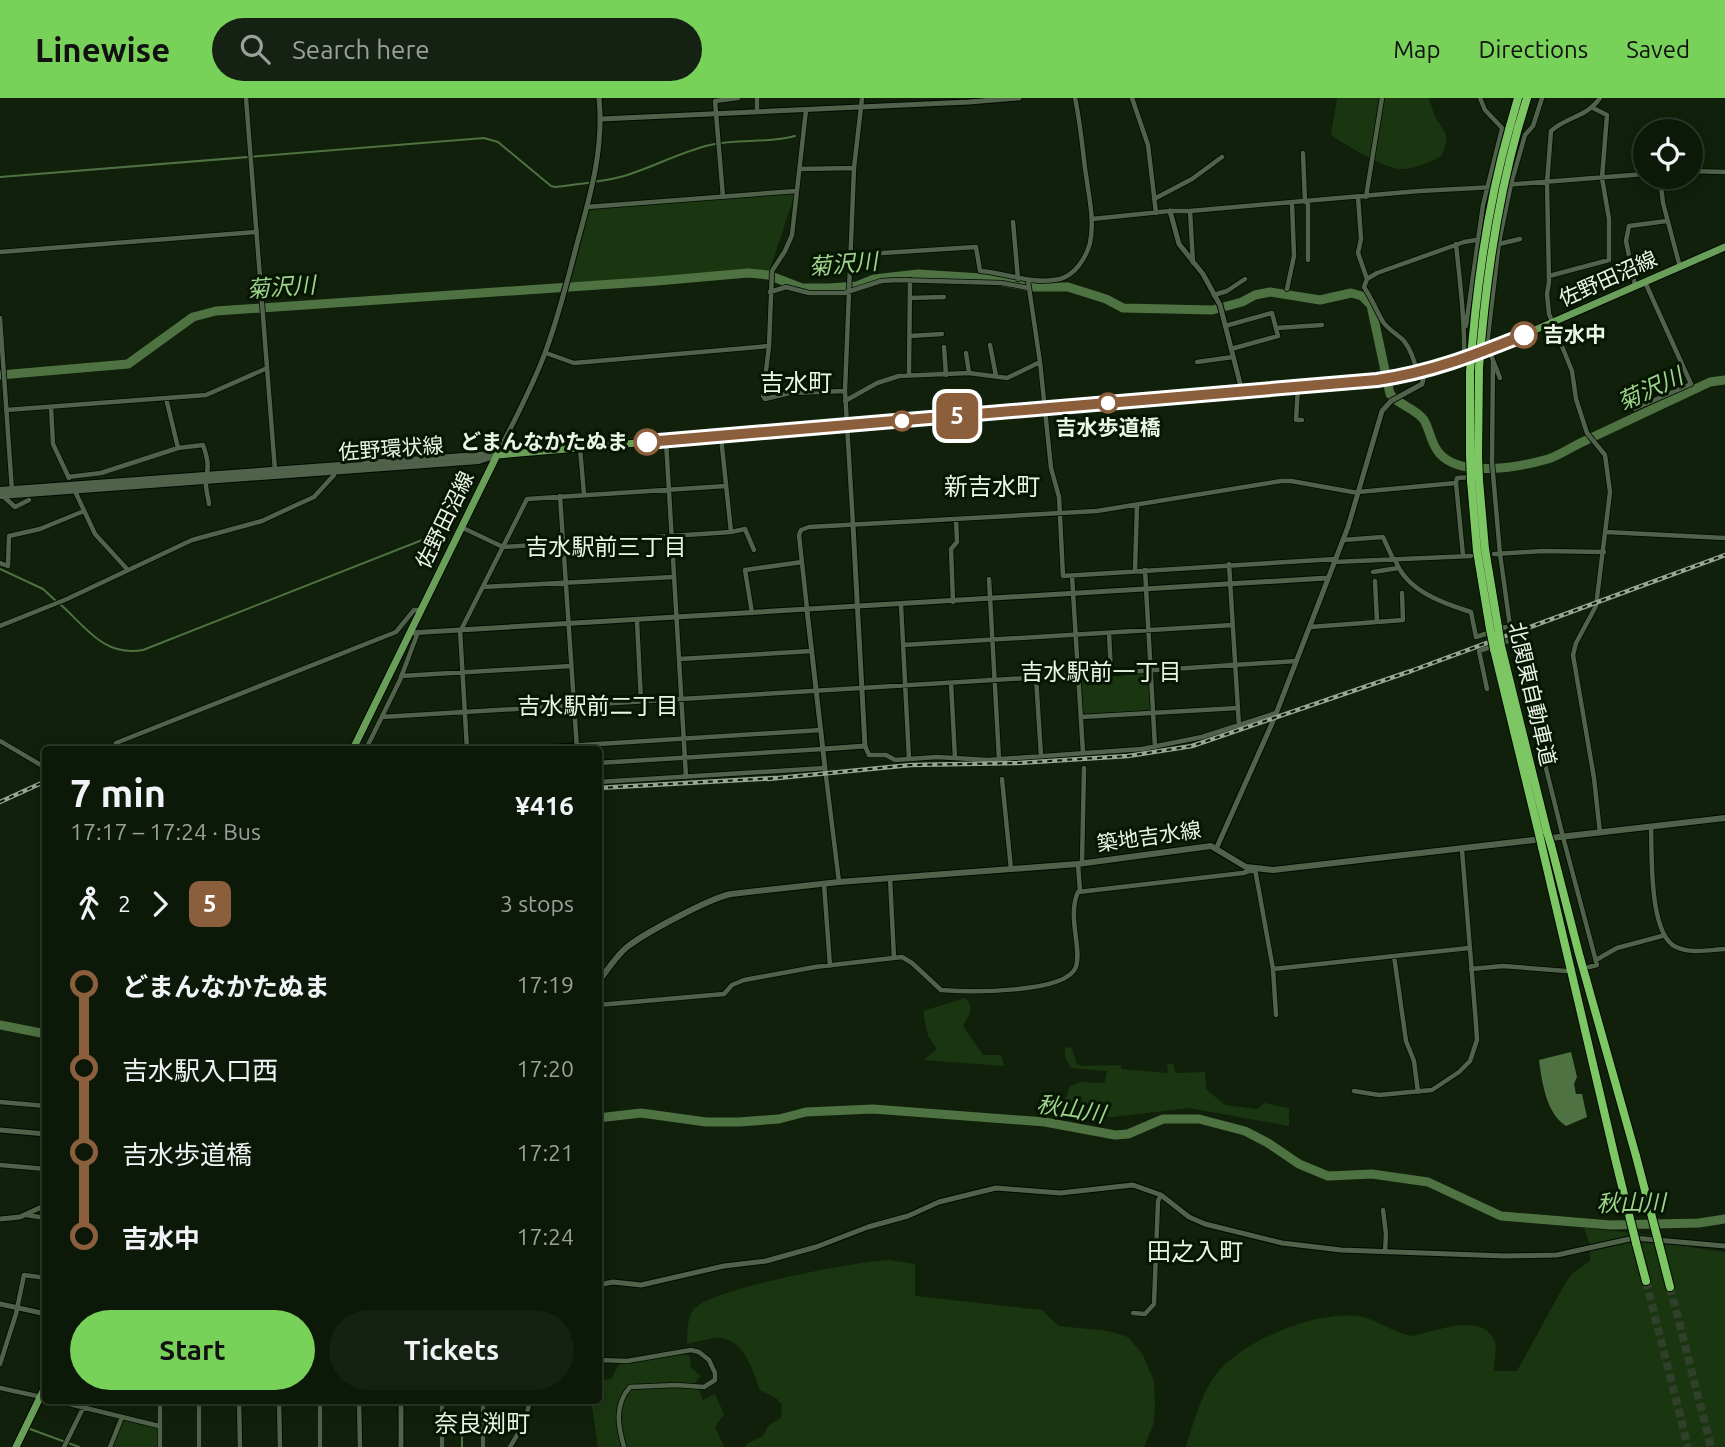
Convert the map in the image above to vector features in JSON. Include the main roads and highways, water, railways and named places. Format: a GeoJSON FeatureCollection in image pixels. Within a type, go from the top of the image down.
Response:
{"type":"FeatureCollection","features":[{"type":"Feature","properties":{"kind":"highway","name":"北関東自動車道"},"geometry":{"type":"LineString","coordinates":[[1518,98],[1510,128],[1474,370],[1475,481],[1498,647],[1546,846],[1615,1158],[1646,1281]]}},
{"type":"Feature","properties":{"kind":"highway","name":"北関東自動車道"},"geometry":{"type":"LineString","coordinates":[[1510,128],[1527,98]]}},
{"type":"Feature","properties":{"kind":"highway","name":"北関東自動車道"},"geometry":{"type":"LineString","coordinates":[[1546,846],[1636,1156],[1670,1287]]}},
{"type":"Feature","properties":{"kind":"main road","name":"佐野田沼線"},"geometry":{"type":"LineString","coordinates":[[355,746],[414,633],[421,610],[497,455],[1298,387],[1421,373],[1489,350],[1725,247]]}},
{"type":"Feature","properties":{"kind":"main road","name":"佐野環状線"},"geometry":{"type":"LineString","coordinates":[[1,494],[275,472],[479,461],[497,455]]}},
{"type":"Feature","properties":{"kind":"main road","name":"築地吉水線"},"geometry":{"type":"LineString","coordinates":[[602,977],[628,946],[715,898],[839,882],[1080,863],[1208,846],[1217,847],[1236,862],[1255,869],[1280,869],[1725,818]]}},
{"type":"Feature","properties":{"kind":"main road"},"geometry":{"type":"LineString","coordinates":[[16,1447],[42,1399]]}},
{"type":"Feature","properties":{"kind":"waterway"},"geometry":{"type":"LineString","coordinates":[[0,177],[484,138],[498,142],[555,187],[624,176],[710,145],[795,136]]}},
{"type":"Feature","properties":{"kind":"waterway","name":"菊沢川"},"geometry":{"type":"LineString","coordinates":[[0,375],[128,364],[193,317],[216,311],[748,273],[768,275],[802,288],[857,286],[874,279],[918,274],[982,278],[1031,287],[1068,287],[1106,299],[1123,308],[1212,310],[1270,292],[1320,300],[1351,293],[1362,296],[1371,305],[1390,394],[1424,420],[1437,450],[1450,461],[1476,468],[1522,465],[1553,457],[1587,440]]}},
{"type":"Feature","properties":{"kind":"waterway","name":"菊沢川"},"geometry":{"type":"LineString","coordinates":[[1593,437],[1710,382],[1725,380]]}},
{"type":"Feature","properties":{"kind":"waterway"},"geometry":{"type":"LineString","coordinates":[[60,604],[107,645],[129,651],[143,650],[445,531]]}},
{"type":"Feature","properties":{"kind":"waterway"},"geometry":{"type":"LineString","coordinates":[[0,569],[43,589],[56,601]]}},
{"type":"Feature","properties":{"kind":"waterway","name":"秋山川"},"geometry":{"type":"LineString","coordinates":[[0,1025],[42,1033]]}},
{"type":"Feature","properties":{"kind":"waterway","name":"秋山川"},"geometry":{"type":"LineString","coordinates":[[602,1118],[641,1113],[706,1122],[739,1122],[779,1119],[806,1112],[873,1109],[1045,1122],[1115,1135],[1128,1134],[1163,1119],[1199,1119],[1245,1131],[1299,1164],[1328,1176],[1372,1174],[1428,1182],[1501,1216],[1611,1225],[1699,1223],[1725,1219]]}},
{"type":"Feature","properties":{"kind":"waterway"},"geometry":{"type":"LineString","coordinates":[[30,1429],[79,1447]]}},
{"type":"Feature","properties":{"kind":"waterway"},"geometry":{"type":"LineString","coordinates":[[462,1429],[462,1447]]}},
{"type":"Feature","properties":{"kind":"tunnel"},"geometry":{"type":"LineString","coordinates":[[1646,1281],[1688,1447]]}},
{"type":"Feature","properties":{"kind":"tunnel"},"geometry":{"type":"LineString","coordinates":[[1670,1287],[1711,1447]]}},
{"type":"Feature","properties":{"kind":"railway"},"geometry":{"type":"LineString","coordinates":[[768,779],[911,765],[1018,763],[1128,756],[1192,746],[1411,671],[1725,555]]}},
{"type":"Feature","properties":{"kind":"railway"},"geometry":{"type":"LineString","coordinates":[[602,788],[775,778]]}},
{"type":"Feature","properties":{"kind":"railway"},"geometry":{"type":"LineString","coordinates":[[0,802],[42,783]]}},
{"type":"Feature","properties":{"kind":"place","name":"吉水中"},"geometry":{"type":"Point","coordinates":[1524,335]}},
{"type":"Feature","properties":{"kind":"place","name":"吉水歩道橋"},"geometry":{"type":"Point","coordinates":[1108,403]}},
{"type":"Feature","properties":{"kind":"place","name":"どまんなかたぬま"},"geometry":{"type":"Point","coordinates":[647,442]}},
{"type":"Feature","properties":{"kind":"district","name":"吉水町"},"geometry":{"type":"Point","coordinates":[796,383]}},
{"type":"Feature","properties":{"kind":"district","name":"新吉水町"},"geometry":{"type":"Point","coordinates":[992,487]}},
{"type":"Feature","properties":{"kind":"district","name":"吉水駅前三丁目"},"geometry":{"type":"Point","coordinates":[606,547]}},
{"type":"Feature","properties":{"kind":"district","name":"吉水駅前一丁目"},"geometry":{"type":"Point","coordinates":[1101,672]}},
{"type":"Feature","properties":{"kind":"district","name":"吉水駅前二丁目"},"geometry":{"type":"Point","coordinates":[598,706]}},
{"type":"Feature","properties":{"kind":"district","name":"田之入町"},"geometry":{"type":"Point","coordinates":[1195,1252]}},
{"type":"Feature","properties":{"kind":"district","name":"奈良渕町"},"geometry":{"type":"Point","coordinates":[482,1424]}}]}
